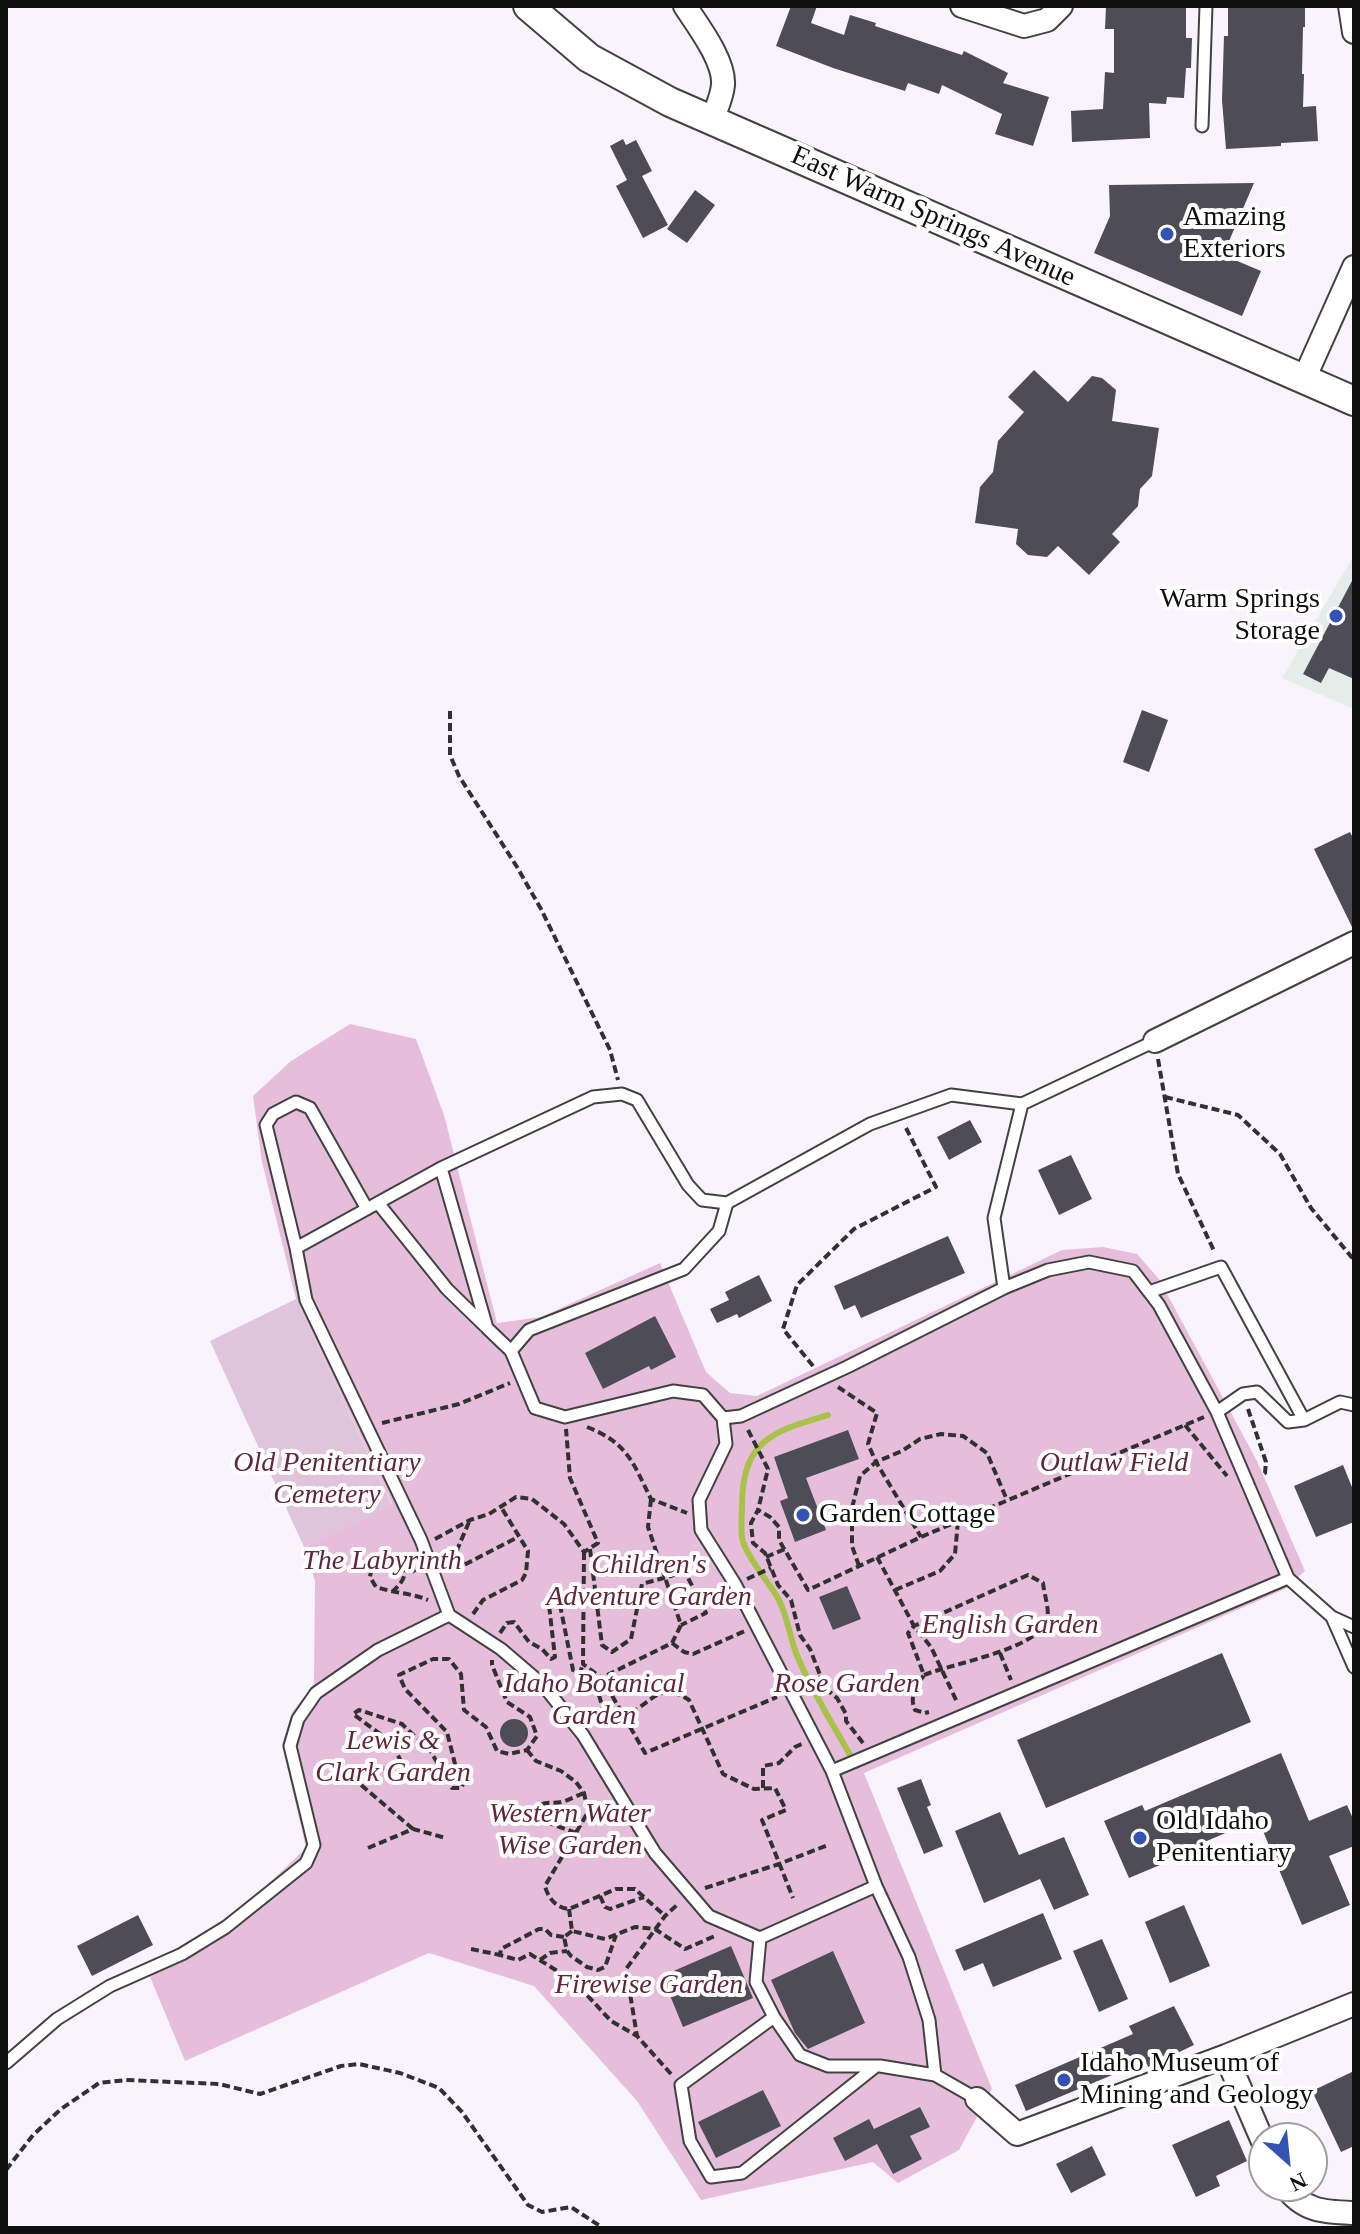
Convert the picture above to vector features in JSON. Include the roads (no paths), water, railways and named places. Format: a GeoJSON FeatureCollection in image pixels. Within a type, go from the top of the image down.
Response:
{"type":"FeatureCollection","features":[{"type":"Feature","properties":{"kind":"street","name":"East Warm Springs Avenue"},"geometry":{"type":"LineString","coordinates":[[528,6],[589,58],[670,102],[1354,401]]}},
{"type":"Feature","properties":{"kind":"street"},"geometry":{"type":"LineString","coordinates":[[685,6],[712,51],[723,77],[723,88],[712,121]]}},
{"type":"Feature","properties":{"kind":"street"},"geometry":{"type":"LineString","coordinates":[[962,6],[1024,26],[1054,13]]}},
{"type":"Feature","properties":{"kind":"street"},"geometry":{"type":"LineString","coordinates":[[1350,6],[1354,32]]}},
{"type":"Feature","properties":{"kind":"street"},"geometry":{"type":"LineString","coordinates":[[1304,379],[1354,267]]}},
{"type":"Feature","properties":{"kind":"street"},"geometry":{"type":"LineString","coordinates":[[1155,1041],[1354,943]]}},
{"type":"Feature","properties":{"kind":"street"},"geometry":{"type":"LineString","coordinates":[[977,2099],[1017,2134],[1226,2056],[1354,2004]]}},
{"type":"Feature","properties":{"kind":"street"},"geometry":{"type":"LineString","coordinates":[[1226,2056],[1254,2122]]}},
{"type":"Feature","properties":{"kind":"street"},"geometry":{"type":"LineString","coordinates":[[1302,2202],[1321,2211],[1354,2213]]}},
{"type":"Feature","properties":{"kind":"lane"},"geometry":{"type":"LineString","coordinates":[[1202,126],[1206,6]]}},
{"type":"Feature","properties":{"kind":"lane"},"geometry":{"type":"LineString","coordinates":[[296,1248],[441,1168],[593,1097],[622,1094],[637,1100],[688,1185],[702,1200],[727,1203],[870,1124],[951,1095],[1022,1104],[1155,1041]]}},
{"type":"Feature","properties":{"kind":"lane"},"geometry":{"type":"LineString","coordinates":[[876,1886],[760,1938],[709,1916],[655,1853],[583,1735],[543,1685],[493,1644],[449,1615],[423,1546],[306,1300],[266,1125],[273,1114],[296,1102],[310,1108],[372,1206],[447,1289],[511,1351],[535,1408],[565,1417],[673,1391],[703,1395],[723,1418],[726,1444],[699,1500],[701,1530],[735,1584],[832,1771],[876,1886],[909,1957],[929,2020],[935,2075]]}},
{"type":"Feature","properties":{"kind":"lane"},"geometry":{"type":"LineString","coordinates":[[1004,1288],[994,1218],[1022,1104]]}},
{"type":"Feature","properties":{"kind":"lane"},"geometry":{"type":"LineString","coordinates":[[441,1168],[487,1328]]}},
{"type":"Feature","properties":{"kind":"lane"},"geometry":{"type":"LineString","coordinates":[[511,1351],[529,1330],[684,1269],[719,1231],[727,1203]]}},
{"type":"Feature","properties":{"kind":"lane"},"geometry":{"type":"LineString","coordinates":[[723,1418],[741,1416],[1004,1288],[1048,1270],[1089,1262],[1133,1271],[1159,1305],[1217,1412],[1288,1578],[1332,1617],[1354,1627]]}},
{"type":"Feature","properties":{"kind":"lane"},"geometry":{"type":"LineString","coordinates":[[1149,1292],[1221,1267],[1304,1420]]}},
{"type":"Feature","properties":{"kind":"lane"},"geometry":{"type":"LineString","coordinates":[[1217,1412],[1243,1394],[1257,1392],[1288,1422],[1304,1420],[1340,1402],[1354,1405]]}},
{"type":"Feature","properties":{"kind":"lane"},"geometry":{"type":"LineString","coordinates":[[832,1771],[1288,1578]]}},
{"type":"Feature","properties":{"kind":"lane"},"geometry":{"type":"LineString","coordinates":[[6,2063],[57,2019],[110,1986],[182,1954],[226,1927],[306,1863],[314,1845],[290,1746],[298,1719],[316,1693],[353,1667],[378,1650],[449,1615]]}},
{"type":"Feature","properties":{"kind":"lane"},"geometry":{"type":"LineString","coordinates":[[1332,1617],[1354,1667]]}},
{"type":"Feature","properties":{"kind":"lane"},"geometry":{"type":"LineString","coordinates":[[760,1938],[756,1982],[774,2017],[800,2055],[828,2066],[875,2066],[935,2075],[977,2099]]}},
{"type":"Feature","properties":{"kind":"lane"},"geometry":{"type":"LineString","coordinates":[[774,2017],[681,2085],[690,2141],[711,2177],[742,2173],[875,2066]]}},
{"type":"Feature","properties":{"kind":"waterway"},"geometry":{"type":"LineString","coordinates":[[828,1415],[777,1433],[755,1452],[743,1484],[742,1534],[750,1558],[779,1600],[795,1651],[810,1683],[850,1755]]}},
{"type":"Feature","properties":{"kind":"place","name":"Amazing Exteriors"},"geometry":{"type":"Point","coordinates":[1167,234]}},
{"type":"Feature","properties":{"kind":"place","name":"Warm Springs Storage"},"geometry":{"type":"Point","coordinates":[1336,616]}},
{"type":"Feature","properties":{"kind":"place","name":"Garden Cottage"},"geometry":{"type":"Point","coordinates":[803,1515]}},
{"type":"Feature","properties":{"kind":"place","name":"Old Idaho Penitentiary"},"geometry":{"type":"Point","coordinates":[1140,1838]}},
{"type":"Feature","properties":{"kind":"place","name":"Idaho Museum of Mining and Geology"},"geometry":{"type":"Point","coordinates":[1064,2080]}},
{"type":"Feature","properties":{"kind":"park label","name":"Outlaw Field"},"geometry":{"type":"Point","coordinates":[1114,1464]}},
{"type":"Feature","properties":{"kind":"park label","name":"Old Penitentiary Cemetery"},"geometry":{"type":"Point","coordinates":[327,1480]}},
{"type":"Feature","properties":{"kind":"park label","name":"The Labyrinth"},"geometry":{"type":"Point","coordinates":[382,1562]}},
{"type":"Feature","properties":{"kind":"park label","name":"Children's Adventure Garden"},"geometry":{"type":"Point","coordinates":[649,1582]}},
{"type":"Feature","properties":{"kind":"park label","name":"English Garden"},"geometry":{"type":"Point","coordinates":[1010,1626]}},
{"type":"Feature","properties":{"kind":"park label","name":"Rose Garden"},"geometry":{"type":"Point","coordinates":[847,1685]}},
{"type":"Feature","properties":{"kind":"park label","name":"Idaho Botanical Garden"},"geometry":{"type":"Point","coordinates":[594,1701]}},
{"type":"Feature","properties":{"kind":"park label","name":"Lewis & Clark Garden"},"geometry":{"type":"Point","coordinates":[393,1758]}},
{"type":"Feature","properties":{"kind":"park label","name":"Western Water Wise Garden"},"geometry":{"type":"Point","coordinates":[570,1831]}},
{"type":"Feature","properties":{"kind":"park label","name":"Firewise Garden"},"geometry":{"type":"Point","coordinates":[649,1986]}}]}
